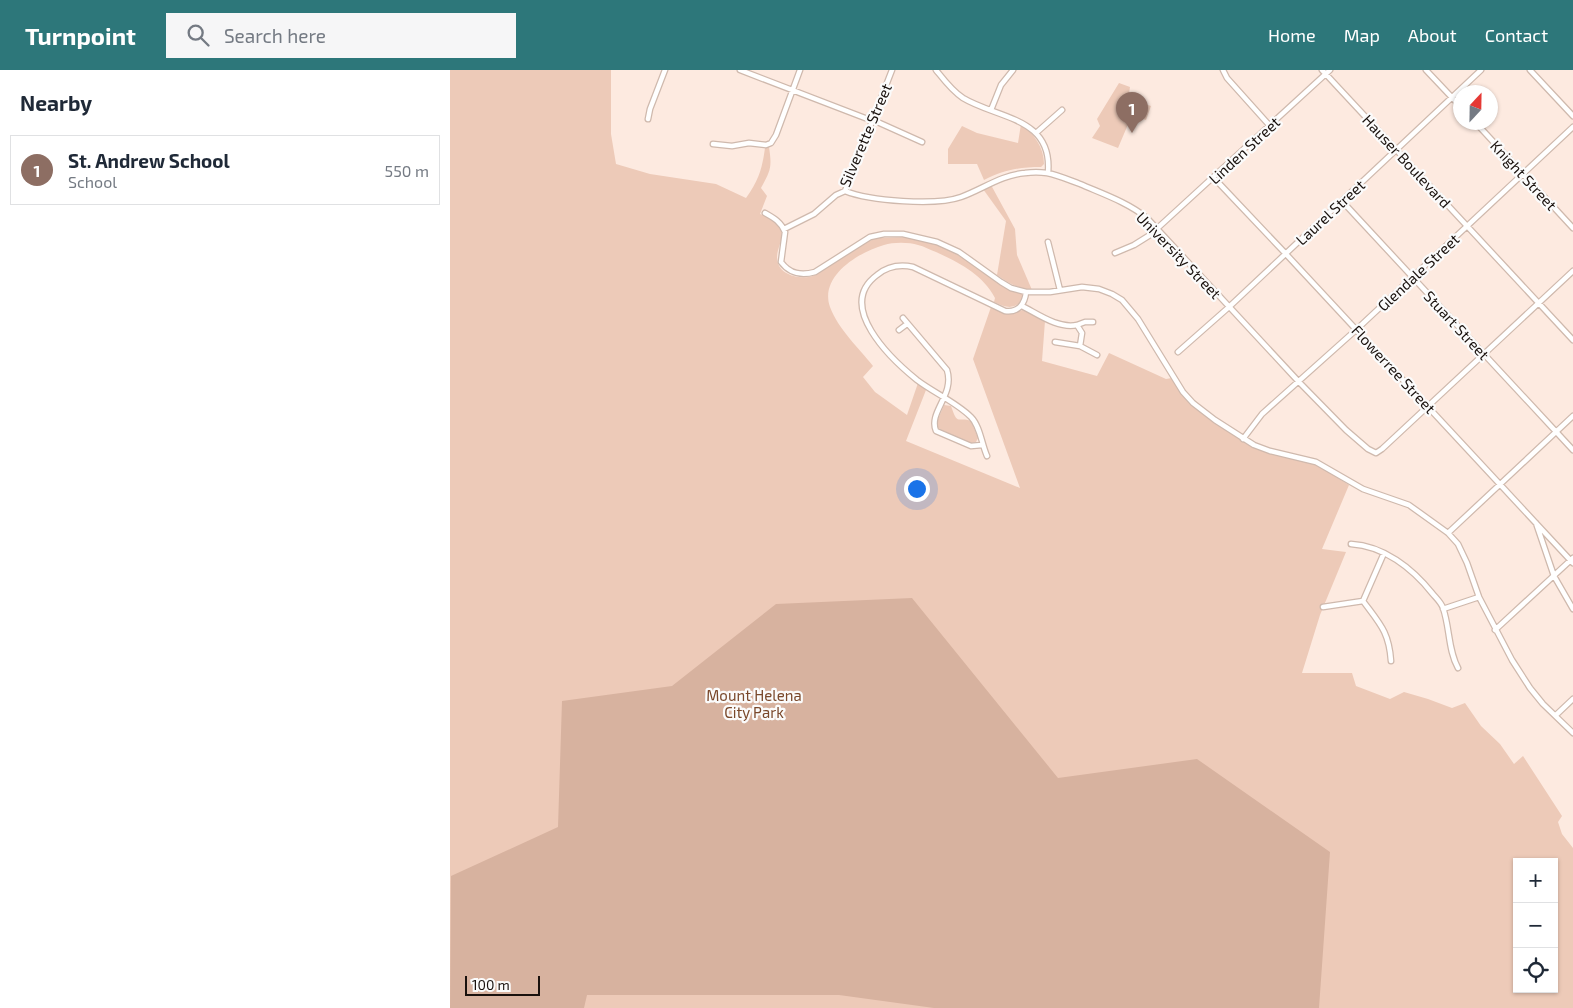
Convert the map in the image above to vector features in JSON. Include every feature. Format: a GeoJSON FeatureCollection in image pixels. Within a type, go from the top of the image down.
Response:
{"type":"FeatureCollection","features":[{"type":"Feature","properties":{"kind":"street"},"geometry":{"type":"LineString","coordinates":[[648,119],[665,70]]}},
{"type":"Feature","properties":{"kind":"street"},"geometry":{"type":"LineString","coordinates":[[740,70],[864,118]]}},
{"type":"Feature","properties":{"kind":"street"},"geometry":{"type":"LineString","coordinates":[[713,144],[732,146],[749,143],[766,145],[771,143],[776,135],[800,70]]}},
{"type":"Feature","properties":{"kind":"street","name":"Silverette Street"},"geometry":{"type":"LineString","coordinates":[[784,228],[814,214],[836,195],[845,191],[892,70]]}},
{"type":"Feature","properties":{"kind":"street"},"geometry":{"type":"LineString","coordinates":[[936,70],[956,93],[970,102],[1023,123],[1036,133],[1046,151],[1048,173]]}},
{"type":"Feature","properties":{"kind":"street"},"geometry":{"type":"LineString","coordinates":[[991,110],[1000,85],[1013,70]]}},
{"type":"Feature","properties":{"kind":"street"},"geometry":{"type":"LineString","coordinates":[[1223,70],[1227,78],[1270,126]]}},
{"type":"Feature","properties":{"kind":"street"},"geometry":{"type":"LineString","coordinates":[[1426,70],[1452,98]]}},
{"type":"Feature","properties":{"kind":"street","name":"Laurel Street"},"geometry":{"type":"LineString","coordinates":[[1178,352],[1229,307],[1481,70]]}},
{"type":"Feature","properties":{"kind":"street"},"geometry":{"type":"LineString","coordinates":[[1530,70],[1573,116]]}},
{"type":"Feature","properties":{"kind":"street","name":"Linden Street"},"geometry":{"type":"LineString","coordinates":[[1115,253],[1134,246],[1156,229],[1270,126],[1326,71]]}},
{"type":"Feature","properties":{"kind":"street","name":"Hauser Boulevard"},"geometry":{"type":"LineString","coordinates":[[1326,71],[1396,150],[1573,340]]}},
{"type":"Feature","properties":{"kind":"street"},"geometry":{"type":"LineString","coordinates":[[1036,133],[1062,110]]}},
{"type":"Feature","properties":{"kind":"street"},"geometry":{"type":"LineString","coordinates":[[873,120],[922,142]]}},
{"type":"Feature","properties":{"kind":"street","name":"Glendale Street"},"geometry":{"type":"LineString","coordinates":[[1243,439],[1262,414],[1288,389],[1299,382],[1357,329],[1573,127]]}},
{"type":"Feature","properties":{"kind":"street","name":"Knight Street"},"geometry":{"type":"LineString","coordinates":[[1482,130],[1573,228]]}},
{"type":"Feature","properties":{"kind":"street","name":"University Street"},"geometry":{"type":"LineString","coordinates":[[845,191],[871,198],[943,201],[959,197],[1013,175],[1048,173],[1129,205],[1148,218],[1156,229],[1299,382],[1346,430],[1373,452],[1378,452],[1382,449],[1428,406]]}},
{"type":"Feature","properties":{"kind":"street","name":"Flowerree Street"},"geometry":{"type":"LineString","coordinates":[[1214,178],[1286,252],[1572,560]]}},
{"type":"Feature","properties":{"kind":"street","name":"Stuart Street"},"geometry":{"type":"LineString","coordinates":[[1342,201],[1573,450]]}},
{"type":"Feature","properties":{"kind":"street"},"geometry":{"type":"LineString","coordinates":[[765,213],[776,219],[786,232],[781,262],[793,272],[804,275],[814,272],[870,237],[884,234],[903,234],[937,242],[958,252],[1011,288],[1026,292],[1091,287],[1109,292],[1122,300],[1138,319],[1188,398],[1208,414],[1250,444],[1316,462],[1363,489],[1409,505],[1448,533],[1458,544],[1479,597],[1495,630],[1530,688],[1573,734]]}},
{"type":"Feature","properties":{"kind":"street"},"geometry":{"type":"LineString","coordinates":[[1048,242],[1060,290]]}},
{"type":"Feature","properties":{"kind":"street"},"geometry":{"type":"LineString","coordinates":[[987,456],[972,418],[916,379],[902,367],[877,339],[864,316],[862,303],[864,293],[869,282],[885,269],[902,265],[921,270],[1005,311],[1014,311],[1022,306],[1025,301],[1026,292]]}},
{"type":"Feature","properties":{"kind":"street"},"geometry":{"type":"LineString","coordinates":[[1428,406],[1573,271]]}},
{"type":"Feature","properties":{"kind":"street"},"geometry":{"type":"LineString","coordinates":[[1022,306],[1065,326],[1076,326],[1085,322],[1093,322]]}},
{"type":"Feature","properties":{"kind":"street"},"geometry":{"type":"LineString","coordinates":[[903,318],[946,370],[949,378],[948,390],[934,422],[936,431],[971,446],[982,445]]}},
{"type":"Feature","properties":{"kind":"street"},"geometry":{"type":"LineString","coordinates":[[899,330],[908,324]]}},
{"type":"Feature","properties":{"kind":"street"},"geometry":{"type":"LineString","coordinates":[[1076,326],[1082,333],[1080,346]]}},
{"type":"Feature","properties":{"kind":"street"},"geometry":{"type":"LineString","coordinates":[[1055,342],[1080,346],[1097,355]]}},
{"type":"Feature","properties":{"kind":"street"},"geometry":{"type":"LineString","coordinates":[[1448,533],[1573,416]]}},
{"type":"Feature","properties":{"kind":"street"},"geometry":{"type":"LineString","coordinates":[[1535,521],[1554,576],[1573,609]]}},
{"type":"Feature","properties":{"kind":"street"},"geometry":{"type":"LineString","coordinates":[[1351,544],[1370,547],[1409,568],[1440,602],[1452,656],[1458,668]]}},
{"type":"Feature","properties":{"kind":"street"},"geometry":{"type":"LineString","coordinates":[[1363,601],[1384,553]]}},
{"type":"Feature","properties":{"kind":"street"},"geometry":{"type":"LineString","coordinates":[[1495,630],[1572,560]]}},
{"type":"Feature","properties":{"kind":"street"},"geometry":{"type":"LineString","coordinates":[[1443,609],[1479,597]]}},
{"type":"Feature","properties":{"kind":"street"},"geometry":{"type":"LineString","coordinates":[[1323,607],[1363,601]]}},
{"type":"Feature","properties":{"kind":"street"},"geometry":{"type":"LineString","coordinates":[[1363,601],[1385,632],[1390,646],[1391,661]]}},
{"type":"Feature","properties":{"kind":"street"},"geometry":{"type":"LineString","coordinates":[[1556,715],[1573,699]]}},
{"type":"Feature","properties":{"kind":"green space","name":"Mount Helena City Park"},"geometry":{"type":"Polygon","coordinates":[[[450,70],[611,70],[611,134],[616,164],[650,174],[716,184],[746,198],[759,174],[765,148],[769,147],[770,168],[761,188],[767,196],[760,214],[775,222],[781,230],[782,237],[777,254],[778,263],[790,275],[801,277],[813,276],[869,241],[877,238],[908,237],[925,240],[946,248],[971,263],[1003,287],[1022,294],[1023,299],[1013,307],[994,302],[995,298],[990,290],[970,270],[936,252],[910,243],[892,243],[874,248],[843,267],[830,285],[828,296],[830,307],[843,331],[873,366],[863,377],[875,392],[907,415],[918,383],[926,390],[906,441],[1020,488],[973,359],[991,307],[1008,314],[1025,309],[1045,321],[1042,361],[1097,376],[1109,353],[1166,379],[1172,378],[1181,392],[1194,406],[1245,443],[1258,449],[1314,463],[1349,485],[1322,549],[1346,552],[1320,615],[1302,673],[1352,673],[1356,686],[1390,699],[1404,692],[1452,708],[1465,703],[1481,726],[1500,744],[1514,764],[1523,756],[1562,816],[1558,822],[1562,834],[1573,848],[1573,1008],[450,1008],[450,70]]]}},
{"type":"Feature","properties":{"kind":"green space"},"geometry":{"type":"Polygon","coordinates":[[[1119,83],[1130,87],[1128,100],[1140,105],[1141,103],[1151,106],[1146,120],[1132,115],[1118,148],[1092,138],[1100,126],[1097,119],[1119,83]]]}},
{"type":"Feature","properties":{"kind":"green space"},"geometry":{"type":"Polygon","coordinates":[[[1021,124],[1030,132],[1040,147],[1044,158],[1044,164],[1041,167],[1012,170],[984,180],[977,164],[948,164],[948,149],[962,126],[977,133],[1018,143],[1021,124]]]}},
{"type":"Feature","properties":{"kind":"green space"},"geometry":{"type":"Polygon","coordinates":[[[991,185],[1015,229],[1017,255],[1032,290],[1014,285],[997,275],[1006,221],[983,189],[991,185]]]}},
{"type":"Feature","properties":{"kind":"green space"},"geometry":{"type":"Polygon","coordinates":[[[944,405],[951,406],[957,419],[971,421],[978,438],[976,442],[972,444],[939,430],[936,424],[944,405]]]}},
{"type":"Feature","properties":{"kind":"green space"},"geometry":{"type":"Polygon","coordinates":[[[912,598],[1058,778],[1197,759],[1330,852],[1319,1008],[934,1008],[839,995],[587,995],[584,1008],[450,1008],[451,876],[558,827],[562,701],[672,686],[776,604],[912,598]]]}},
{"type":"Feature","properties":{"kind":"place","name":"St. Andrew School"},"geometry":{"type":"Point","coordinates":[1132,133]}}]}
